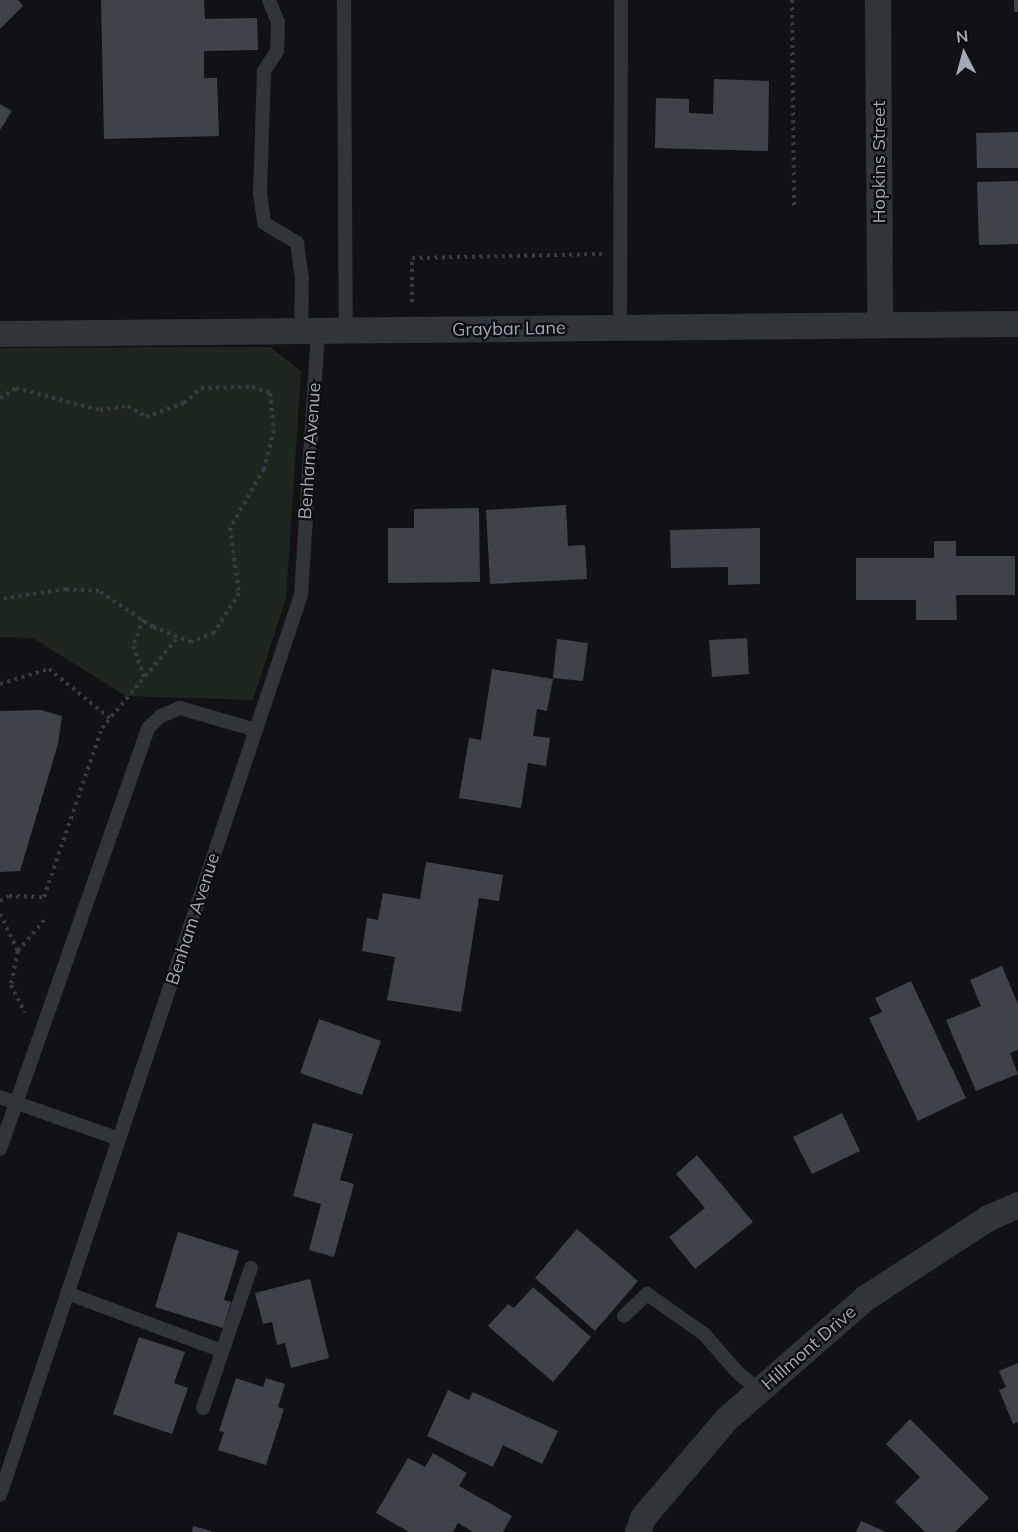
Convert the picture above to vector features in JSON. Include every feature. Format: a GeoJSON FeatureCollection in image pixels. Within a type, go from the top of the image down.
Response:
{"type":"FeatureCollection","features":[{"type":"Feature","properties":{"kind":"street","name":"Hopkins Street"},"geometry":{"type":"LineString","coordinates":[[878,0],[880,324]]}},
{"type":"Feature","properties":{"kind":"street","name":"Graybar Lane"},"geometry":{"type":"LineString","coordinates":[[0,334],[1018,324]]}},
{"type":"Feature","properties":{"kind":"street","name":"Hillmont Drive"},"geometry":{"type":"LineString","coordinates":[[638,1532],[643,1518],[726,1420],[866,1298],[987,1219],[1018,1205]]}},
{"type":"Feature","properties":{"kind":"lane","name":"Benham Avenue"},"geometry":{"type":"LineString","coordinates":[[0,1495],[301,595],[310,331],[297,243],[264,223],[260,193],[264,71],[277,51],[278,22],[269,0]]}},
{"type":"Feature","properties":{"kind":"lane"},"geometry":{"type":"LineString","coordinates":[[344,0],[346,331]]}},
{"type":"Feature","properties":{"kind":"lane"},"geometry":{"type":"LineString","coordinates":[[620,327],[621,0]]}},
{"type":"Feature","properties":{"kind":"lane"},"geometry":{"type":"LineString","coordinates":[[0,1149],[148,728],[161,716],[180,708],[256,730]]}},
{"type":"Feature","properties":{"kind":"lane"},"geometry":{"type":"LineString","coordinates":[[0,1097],[119,1139]]}},
{"type":"Feature","properties":{"kind":"lane"},"geometry":{"type":"LineString","coordinates":[[203,1408],[251,1268]]}},
{"type":"Feature","properties":{"kind":"lane"},"geometry":{"type":"LineString","coordinates":[[68,1293],[222,1351]]}},
{"type":"Feature","properties":{"kind":"lane"},"geometry":{"type":"LineString","coordinates":[[624,1316],[647,1294],[704,1334],[738,1372],[760,1391]]}},
{"type":"Feature","properties":{"kind":"path"},"geometry":{"type":"LineString","coordinates":[[792,0],[794,206]]}},
{"type":"Feature","properties":{"kind":"path"},"geometry":{"type":"LineString","coordinates":[[412,302],[412,258],[609,254]]}},
{"type":"Feature","properties":{"kind":"path"},"geometry":{"type":"LineString","coordinates":[[0,398],[16,388],[100,410],[128,406],[146,417],[184,403],[201,388],[252,387],[270,393],[274,430],[264,469],[230,528],[239,593],[214,633],[191,642],[143,619],[99,591],[66,589],[0,599]]}},
{"type":"Feature","properties":{"kind":"path"},"geometry":{"type":"LineString","coordinates":[[143,619],[133,646],[145,679]]}},
{"type":"Feature","properties":{"kind":"path"},"geometry":{"type":"LineString","coordinates":[[0,901],[9,896],[44,897],[102,728],[126,696],[145,679],[178,637]]}},
{"type":"Feature","properties":{"kind":"path"},"geometry":{"type":"LineString","coordinates":[[0,684],[49,669],[111,719]]}},
{"type":"Feature","properties":{"kind":"path"},"geometry":{"type":"LineString","coordinates":[[0,914],[18,951]]}},
{"type":"Feature","properties":{"kind":"path"},"geometry":{"type":"LineString","coordinates":[[23,1025],[27,1016],[11,985],[18,951],[46,918]]}},
{"type":"Feature","properties":{"kind":"shaded area"},"geometry":{"type":"Polygon","coordinates":[[[270,347],[301,371],[286,598],[253,700],[126,696],[33,638],[0,637],[0,348],[270,347]]]}},
{"type":"Feature","properties":{"kind":"building"},"geometry":{"type":"Polygon","coordinates":[[[0,0],[18,0],[23,6],[0,29],[0,0]]]}},
{"type":"Feature","properties":{"kind":"building"},"geometry":{"type":"Polygon","coordinates":[[[101,0],[204,0],[205,19],[257,18],[258,50],[204,51],[204,78],[217,78],[219,136],[104,139],[101,0]]]}},
{"type":"Feature","properties":{"kind":"building"},"geometry":{"type":"Polygon","coordinates":[[[1014,0],[1018,0],[1018,12],[1014,12],[1014,0]]]}},
{"type":"Feature","properties":{"kind":"building"},"geometry":{"type":"Polygon","coordinates":[[[714,79],[769,81],[768,151],[655,148],[656,98],[689,99],[689,113],[713,114],[714,79]]]}},
{"type":"Feature","properties":{"kind":"building"},"geometry":{"type":"Polygon","coordinates":[[[0,104],[12,111],[0,130],[0,104]]]}},
{"type":"Feature","properties":{"kind":"building"},"geometry":{"type":"Polygon","coordinates":[[[1018,132],[1018,168],[977,168],[976,133],[1018,132]]]}},
{"type":"Feature","properties":{"kind":"building"},"geometry":{"type":"Polygon","coordinates":[[[1018,181],[1018,244],[979,245],[977,182],[1018,181]]]}},
{"type":"Feature","properties":{"kind":"building"},"geometry":{"type":"Polygon","coordinates":[[[566,505],[568,546],[585,545],[587,579],[490,584],[486,510],[566,505]]]}},
{"type":"Feature","properties":{"kind":"building"},"geometry":{"type":"Polygon","coordinates":[[[479,508],[480,582],[388,583],[388,528],[414,528],[414,509],[479,508]]]}},
{"type":"Feature","properties":{"kind":"building"},"geometry":{"type":"Polygon","coordinates":[[[760,528],[760,584],[728,585],[728,567],[671,568],[670,530],[760,528]]]}},
{"type":"Feature","properties":{"kind":"building"},"geometry":{"type":"Polygon","coordinates":[[[934,541],[956,541],[956,556],[1015,556],[1015,595],[956,595],[957,620],[916,620],[916,600],[856,600],[856,558],[934,558],[934,541]]]}},
{"type":"Feature","properties":{"kind":"building"},"geometry":{"type":"Polygon","coordinates":[[[747,638],[749,674],[712,677],[709,640],[747,638]]]}},
{"type":"Feature","properties":{"kind":"building"},"geometry":{"type":"Polygon","coordinates":[[[557,639],[588,643],[583,681],[553,678],[557,639]]]}},
{"type":"Feature","properties":{"kind":"building"},"geometry":{"type":"Polygon","coordinates":[[[492,669],[553,679],[547,711],[537,709],[533,736],[550,738],[546,766],[528,763],[521,808],[459,798],[469,738],[481,740],[492,669]]]}},
{"type":"Feature","properties":{"kind":"building"},"geometry":{"type":"Polygon","coordinates":[[[41,710],[62,716],[58,744],[20,871],[0,872],[0,711],[41,710]]]}},
{"type":"Feature","properties":{"kind":"building"},"geometry":{"type":"Polygon","coordinates":[[[426,862],[503,875],[499,901],[479,898],[461,1012],[387,1000],[395,957],[362,951],[367,918],[378,920],[383,893],[420,899],[426,862]]]}},
{"type":"Feature","properties":{"kind":"building"},"geometry":{"type":"Polygon","coordinates":[[[1002,966],[1018,1004],[1018,1050],[1010,1053],[1018,1074],[976,1091],[946,1020],[981,1006],[970,980],[1002,966]]]}},
{"type":"Feature","properties":{"kind":"building"},"geometry":{"type":"Polygon","coordinates":[[[911,981],[966,1098],[918,1121],[869,1018],[882,1012],[875,998],[911,981]]]}},
{"type":"Feature","properties":{"kind":"building"},"geometry":{"type":"Polygon","coordinates":[[[319,1019],[381,1041],[362,1095],[300,1073],[319,1019]]]}},
{"type":"Feature","properties":{"kind":"building"},"geometry":{"type":"Polygon","coordinates":[[[842,1113],[860,1151],[812,1174],[793,1137],[842,1113]]]}},
{"type":"Feature","properties":{"kind":"building"},"geometry":{"type":"Polygon","coordinates":[[[313,1123],[353,1134],[340,1180],[354,1184],[334,1257],[309,1250],[321,1204],[293,1196],[313,1123]]]}},
{"type":"Feature","properties":{"kind":"building"},"geometry":{"type":"Polygon","coordinates":[[[697,1155],[753,1222],[695,1269],[669,1237],[705,1208],[676,1174],[697,1155]]]}},
{"type":"Feature","properties":{"kind":"building"},"geometry":{"type":"Polygon","coordinates":[[[577,1229],[638,1281],[595,1331],[535,1278],[577,1229]]]}},
{"type":"Feature","properties":{"kind":"building"},"geometry":{"type":"Polygon","coordinates":[[[178,1232],[239,1251],[224,1300],[231,1302],[223,1328],[155,1307],[178,1232]]]}},
{"type":"Feature","properties":{"kind":"building"},"geometry":{"type":"Polygon","coordinates":[[[310,1279],[329,1358],[291,1368],[285,1343],[277,1345],[272,1322],[263,1324],[255,1293],[310,1279]]]}},
{"type":"Feature","properties":{"kind":"building"},"geometry":{"type":"Polygon","coordinates":[[[533,1287],[591,1337],[553,1382],[488,1326],[508,1304],[514,1308],[533,1287]]]}},
{"type":"Feature","properties":{"kind":"building"},"geometry":{"type":"Polygon","coordinates":[[[139,1337],[185,1352],[174,1383],[188,1388],[172,1434],[113,1414],[139,1337]]]}},
{"type":"Feature","properties":{"kind":"building"},"geometry":{"type":"Polygon","coordinates":[[[1018,1363],[1018,1422],[1013,1424],[999,1390],[1006,1387],[999,1371],[1018,1363]]]}},
{"type":"Feature","properties":{"kind":"building"},"geometry":{"type":"Polygon","coordinates":[[[236,1378],[263,1387],[266,1378],[285,1384],[278,1407],[284,1409],[266,1465],[218,1450],[224,1432],[219,1431],[236,1378]]]}},
{"type":"Feature","properties":{"kind":"building"},"geometry":{"type":"Polygon","coordinates":[[[448,1390],[469,1400],[473,1392],[558,1431],[542,1464],[503,1445],[493,1467],[427,1436],[448,1390]]]}},
{"type":"Feature","properties":{"kind":"building"},"geometry":{"type":"Polygon","coordinates":[[[910,1419],[989,1498],[955,1532],[925,1532],[895,1502],[920,1477],[886,1444],[910,1419]]]}},
{"type":"Feature","properties":{"kind":"building"},"geometry":{"type":"Polygon","coordinates":[[[433,1453],[467,1473],[459,1486],[512,1516],[503,1532],[473,1532],[458,1523],[453,1532],[409,1532],[376,1513],[408,1458],[425,1467],[433,1453]]]}},
{"type":"Feature","properties":{"kind":"building"},"geometry":{"type":"Polygon","coordinates":[[[861,1521],[886,1532],[856,1532],[861,1521]]]}},
{"type":"Feature","properties":{"kind":"building"},"geometry":{"type":"Polygon","coordinates":[[[193,1526],[211,1531],[211,1532],[192,1532],[193,1526]]]}}]}
